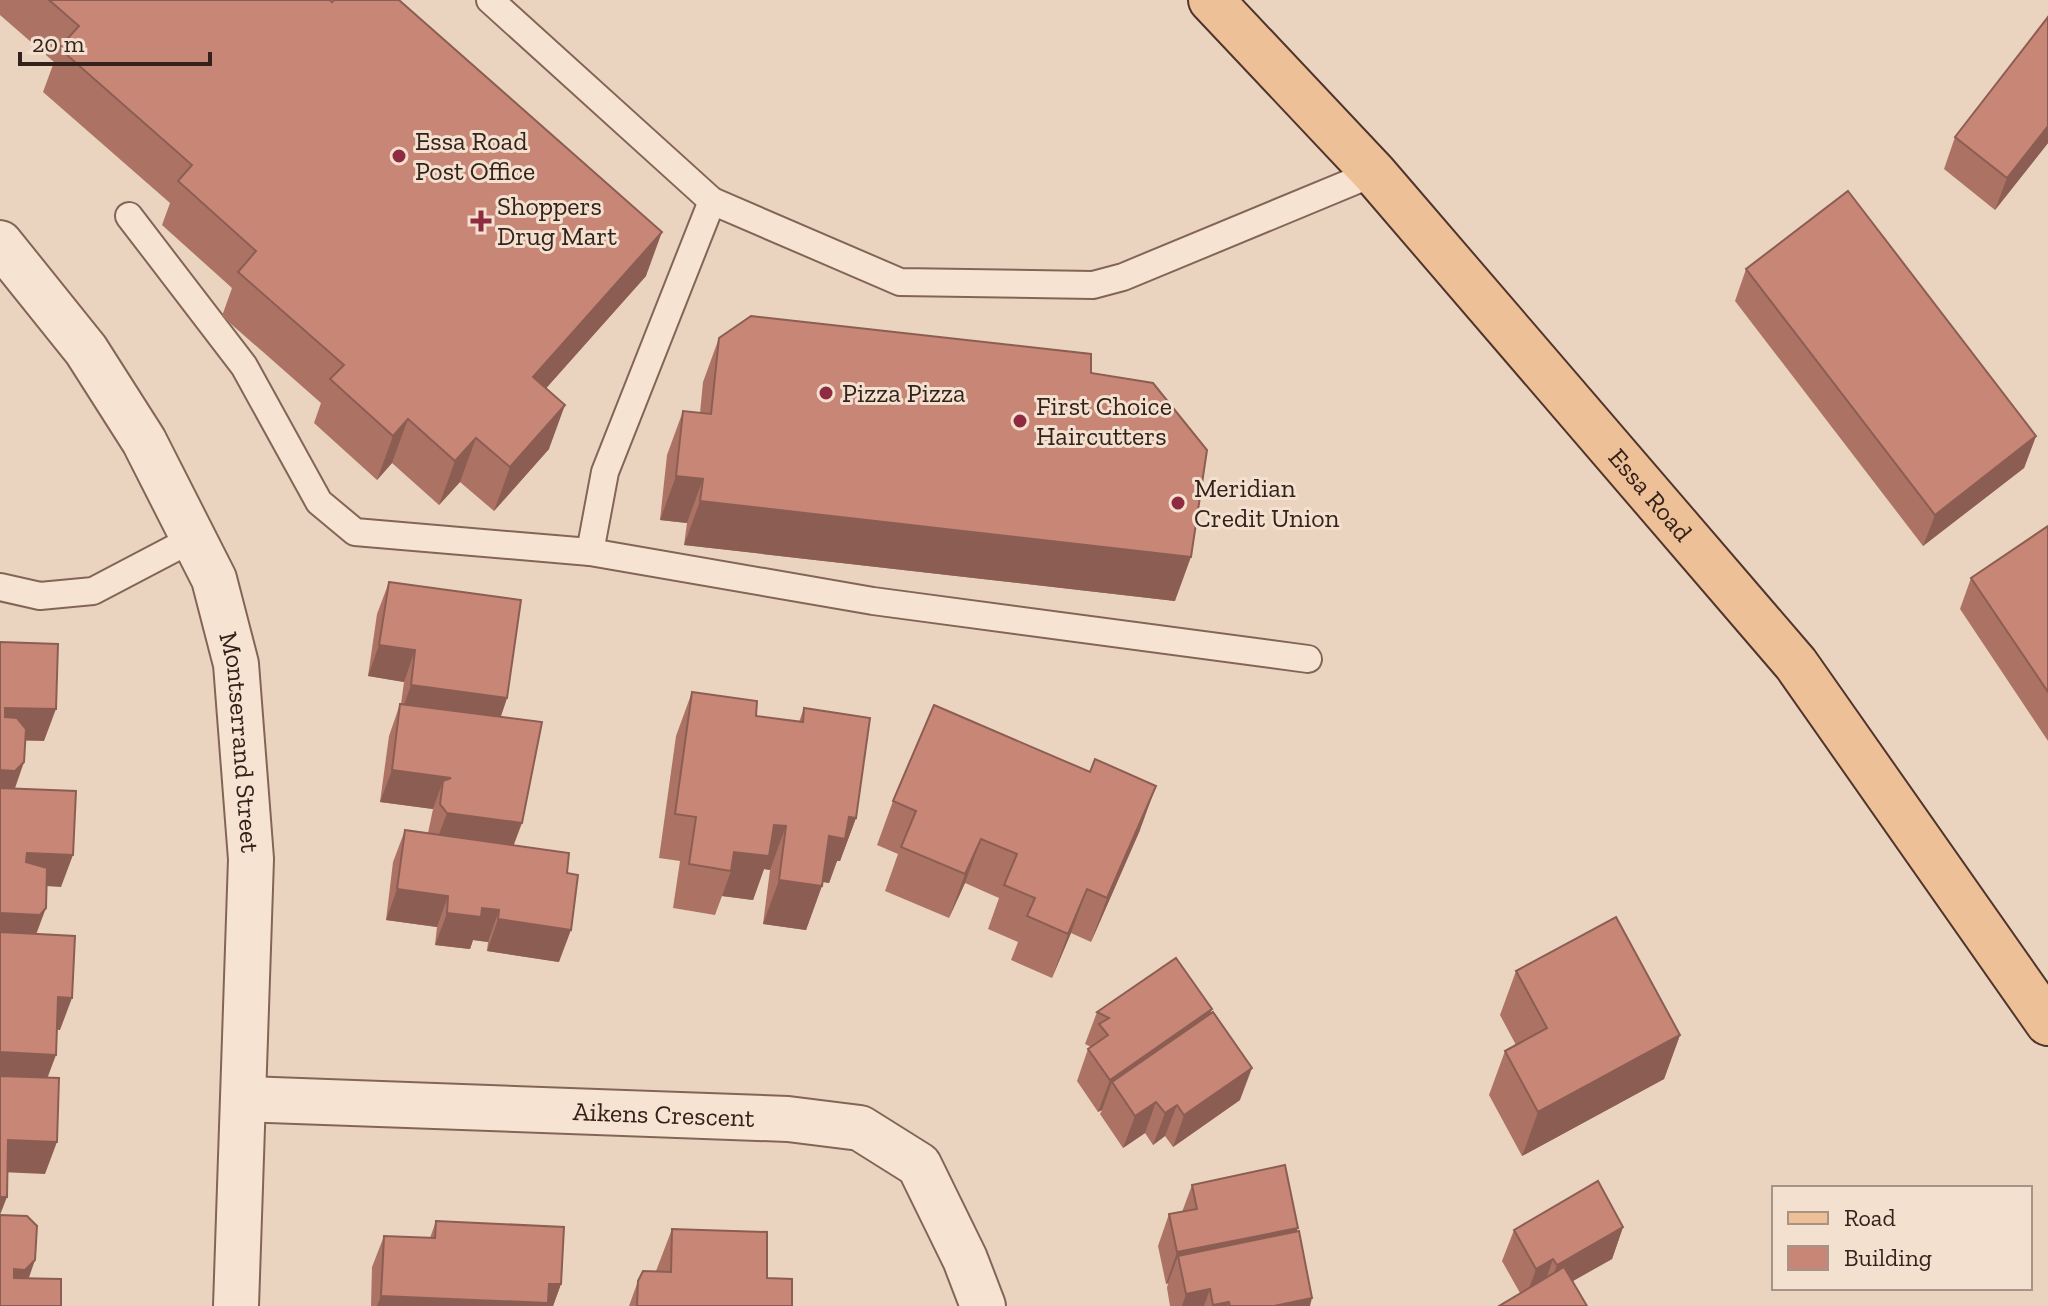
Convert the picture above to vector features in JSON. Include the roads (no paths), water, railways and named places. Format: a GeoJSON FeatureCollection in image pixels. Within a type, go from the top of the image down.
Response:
{"type":"FeatureCollection","features":[{"type":"Feature","properties":{"kind":"main road","name":"Essa Road"},"geometry":{"type":"LineString","coordinates":[[1211,0],[1374,173],[1796,664],[2048,1023]]}},
{"type":"Feature","properties":{"kind":"street","name":"Montserrand Street"},"geometry":{"type":"LineString","coordinates":[[0,243],[86,350],[144,441],[214,579],[236,664],[251,859],[236,1306]]}},
{"type":"Feature","properties":{"kind":"street","name":"Aikens Crescent"},"geometry":{"type":"LineString","coordinates":[[244,1099],[788,1119],[860,1128],[919,1165],[965,1259],[983,1306]]}},
{"type":"Feature","properties":{"kind":"lane"},"geometry":{"type":"LineString","coordinates":[[490,0],[712,201],[900,282],[1093,285],[1123,277],[1374,173]]}},
{"type":"Feature","properties":{"kind":"lane"},"geometry":{"type":"LineString","coordinates":[[590,552],[605,472],[712,201]]}},
{"type":"Feature","properties":{"kind":"lane"},"geometry":{"type":"LineString","coordinates":[[129,216],[244,366],[319,502],[355,532],[590,552],[873,601],[1308,659]]}},
{"type":"Feature","properties":{"kind":"lane"},"geometry":{"type":"LineString","coordinates":[[0,587],[40,596],[93,591],[194,538]]}},
{"type":"Feature","properties":{"kind":"place","name":"Essa Road Post Office"},"geometry":{"type":"Point","coordinates":[399,156]}},
{"type":"Feature","properties":{"kind":"place","name":"Shoppers Drug Mart"},"geometry":{"type":"Point","coordinates":[481,221]}},
{"type":"Feature","properties":{"kind":"place","name":"Pizza Pizza"},"geometry":{"type":"Point","coordinates":[826,393]}},
{"type":"Feature","properties":{"kind":"place","name":"First Choice Haircutters"},"geometry":{"type":"Point","coordinates":[1020,421]}},
{"type":"Feature","properties":{"kind":"place","name":"Meridian Credit Union"},"geometry":{"type":"Point","coordinates":[1178,503]}}]}
